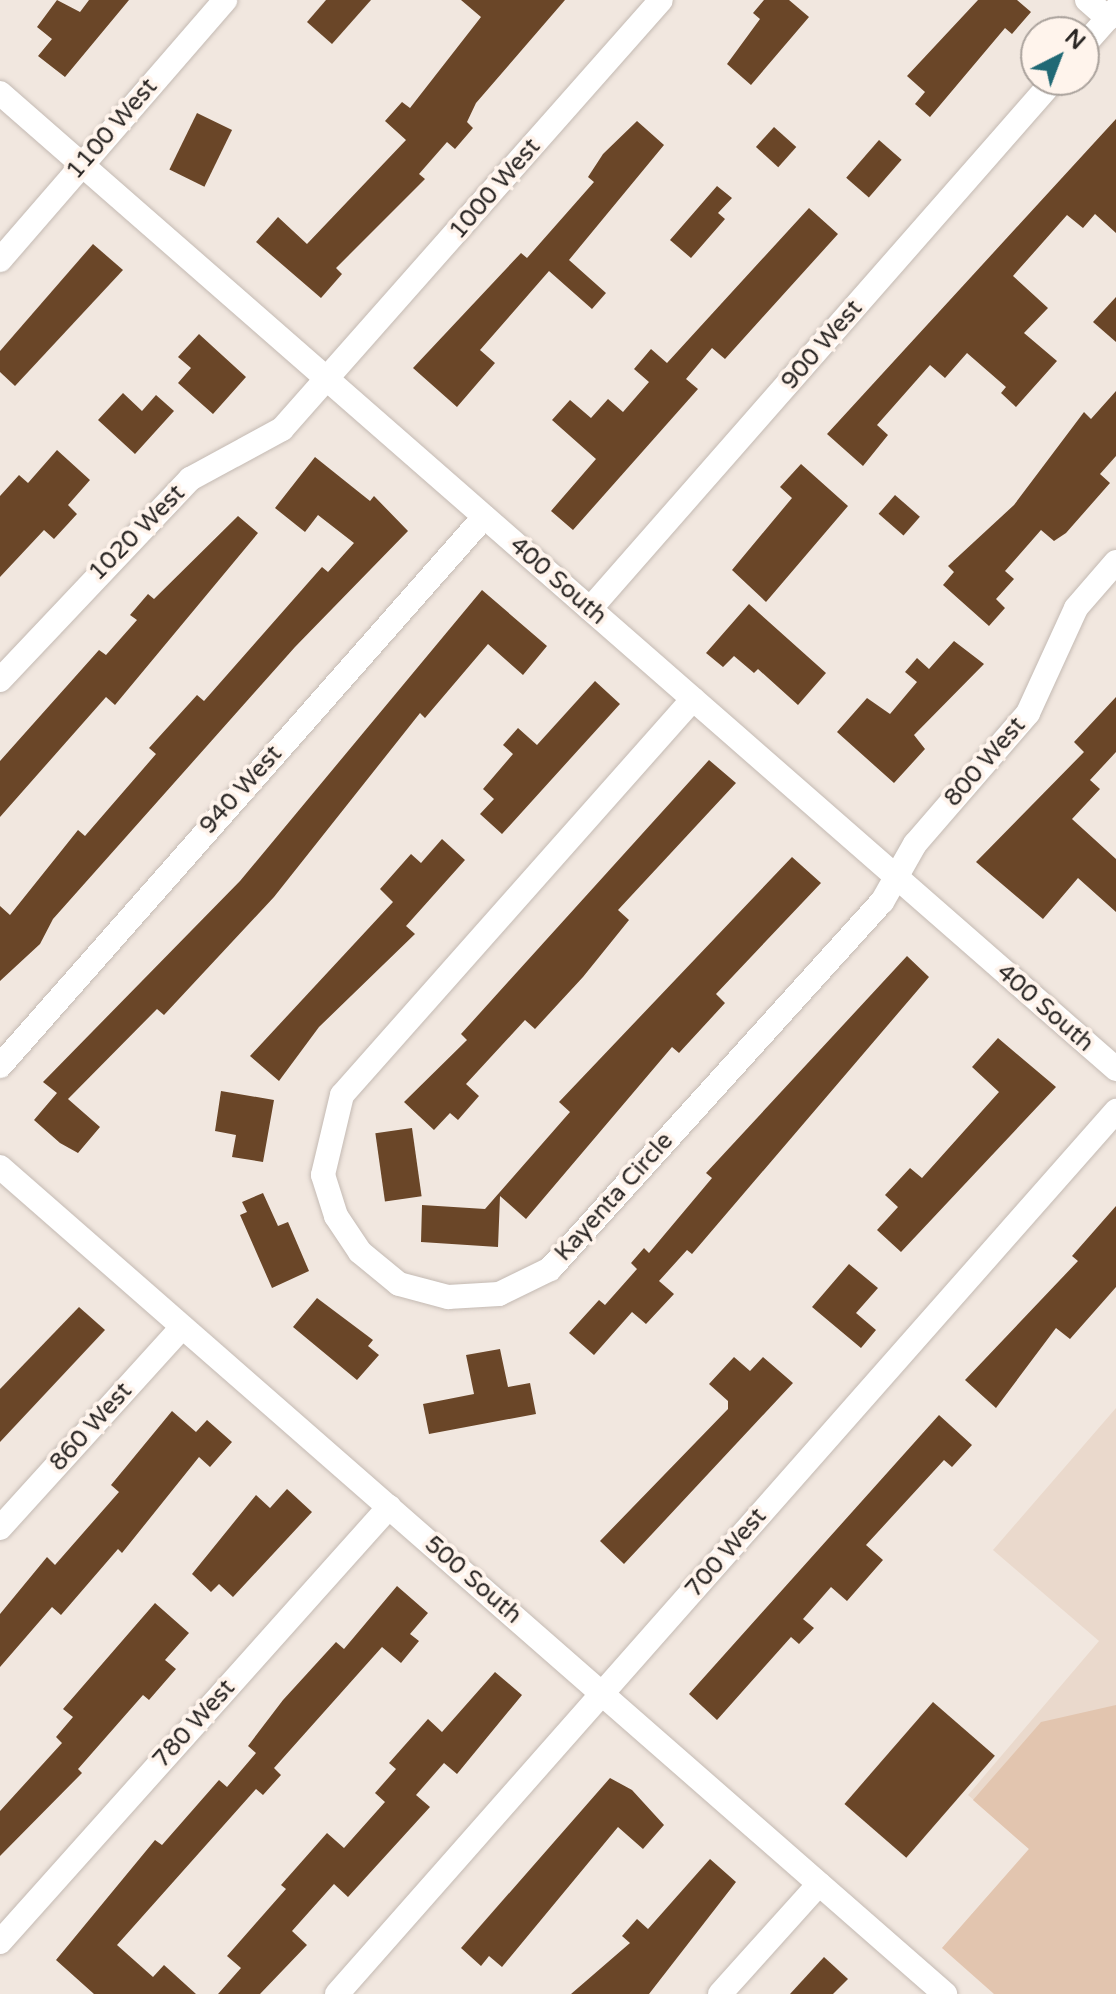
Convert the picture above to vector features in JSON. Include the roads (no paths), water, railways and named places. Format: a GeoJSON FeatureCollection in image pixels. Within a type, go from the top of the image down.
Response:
{"type":"FeatureCollection","features":[{"type":"Feature","properties":{"kind":"street","name":"1100 West"},"geometry":{"type":"LineString","coordinates":[[0,260],[225,0]]}},
{"type":"Feature","properties":{"kind":"street","name":"1000 West"},"geometry":{"type":"LineString","coordinates":[[328,378],[661,0]]}},
{"type":"Feature","properties":{"kind":"street"},"geometry":{"type":"LineString","coordinates":[[1087,0],[1112,13]]}},
{"type":"Feature","properties":{"kind":"street","name":"400 South"},"geometry":{"type":"LineString","coordinates":[[0,93],[1116,1069]]}},
{"type":"Feature","properties":{"kind":"street","name":"900 West"},"geometry":{"type":"LineString","coordinates":[[590,609],[1040,96]]}},
{"type":"Feature","properties":{"kind":"street","name":"1020 West"},"geometry":{"type":"LineString","coordinates":[[0,680],[190,479],[282,429],[328,378]]}},
{"type":"Feature","properties":{"kind":"street","name":"940 West"},"geometry":{"type":"LineString","coordinates":[[0,1066],[484,517]]}},
{"type":"Feature","properties":{"kind":"street","name":"800 West"},"geometry":{"type":"LineString","coordinates":[[897,877],[915,844],[1028,713],[1076,608],[1116,562]]}},
{"type":"Feature","properties":{"kind":"street","name":"Kayenta Circle"},"geometry":{"type":"LineString","coordinates":[[693,699],[342,1095],[323,1175],[336,1216],[360,1252],[399,1284],[448,1297],[499,1294],[550,1269],[897,877]]}},
{"type":"Feature","properties":{"kind":"street","name":"700 West"},"geometry":{"type":"LineString","coordinates":[[337,1994],[1116,1111]]}},
{"type":"Feature","properties":{"kind":"street","name":"500 South"},"geometry":{"type":"LineString","coordinates":[[0,1167],[945,1994]]}},
{"type":"Feature","properties":{"kind":"street","name":"860 West"},"geometry":{"type":"LineString","coordinates":[[0,1528],[182,1327]]}},
{"type":"Feature","properties":{"kind":"street","name":"780 West"},"geometry":{"type":"LineString","coordinates":[[0,1942],[389,1507]]}},
{"type":"Feature","properties":{"kind":"street"},"geometry":{"type":"LineString","coordinates":[[720,1994],[819,1884]]}}]}
